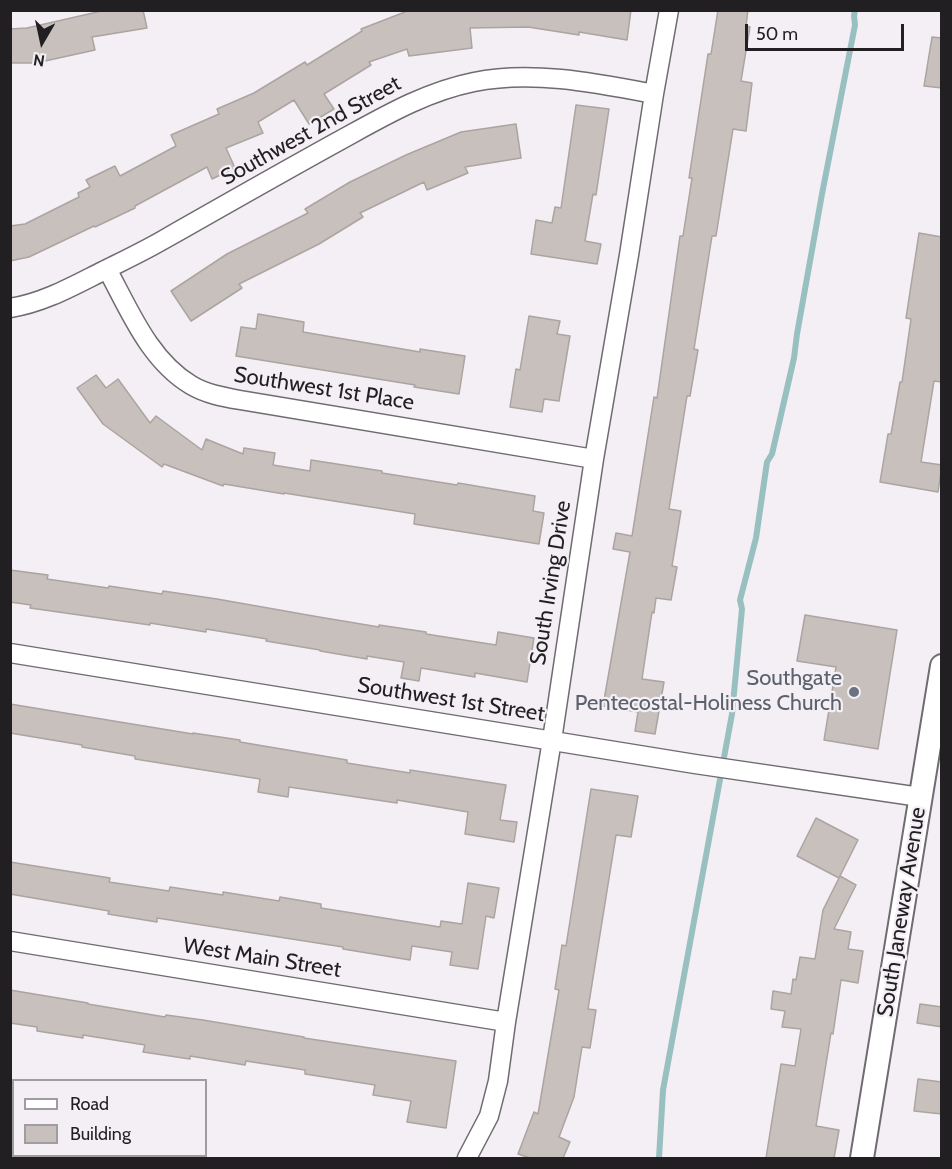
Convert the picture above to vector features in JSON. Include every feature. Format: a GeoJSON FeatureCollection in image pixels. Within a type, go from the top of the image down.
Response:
{"type":"FeatureCollection","features":[{"type":"Feature","properties":{"kind":"street","name":"South Irving Drive"},"geometry":{"type":"LineString","coordinates":[[467,1158],[489,1116],[498,1081],[594,459],[669,10]]}},
{"type":"Feature","properties":{"kind":"street","name":"Southwest 2nd Street"},"geometry":{"type":"LineString","coordinates":[[10,308],[66,289],[140,253],[412,102],[450,88],[496,79],[541,77],[654,94]]}},
{"type":"Feature","properties":{"kind":"street","name":"Southwest 1st Place"},"geometry":{"type":"LineString","coordinates":[[107,269],[144,337],[166,365],[190,385],[213,395],[594,459]]}},
{"type":"Feature","properties":{"kind":"street","name":"Southwest 1st Street"},"geometry":{"type":"LineString","coordinates":[[10,653],[695,764],[920,797]]}},
{"type":"Feature","properties":{"kind":"street","name":"South Janeway Avenue"},"geometry":{"type":"LineString","coordinates":[[862,1158],[920,797],[938,711],[942,666]]}},
{"type":"Feature","properties":{"kind":"street","name":"West Main Street"},"geometry":{"type":"LineString","coordinates":[[10,941],[506,1022]]}},
{"type":"Feature","properties":{"kind":"building"},"geometry":{"type":"Polygon","coordinates":[[[106,10],[143,10],[147,28],[92,37],[95,50],[36,63],[10,63],[10,29],[27,28],[106,10]]]}},
{"type":"Feature","properties":{"kind":"building"},"geometry":{"type":"Polygon","coordinates":[[[410,10],[631,10],[627,40],[528,27],[470,28],[472,48],[409,56],[407,49],[369,62],[371,65],[324,94],[334,109],[309,124],[294,100],[258,122],[263,133],[226,148],[235,168],[212,179],[207,167],[135,208],[29,257],[10,261],[10,226],[25,224],[79,197],[78,193],[90,187],[86,180],[115,166],[120,176],[176,146],[171,135],[219,114],[217,109],[254,93],[305,62],[307,65],[362,31],[361,29],[410,10]]]}},
{"type":"Feature","properties":{"kind":"building"},"geometry":{"type":"Polygon","coordinates":[[[718,10],[748,10],[746,26],[750,27],[741,81],[752,83],[746,131],[733,129],[716,236],[712,236],[694,349],[698,350],[690,396],[687,396],[669,509],[681,511],[672,566],[677,567],[671,600],[656,598],[642,679],[664,682],[655,734],[635,731],[638,712],[603,706],[630,552],[613,549],[616,533],[632,536],[654,397],[657,398],[680,236],[683,236],[692,178],[689,178],[708,54],[711,54],[718,10]]]}},
{"type":"Feature","properties":{"kind":"building"},"geometry":{"type":"Polygon","coordinates":[[[932,37],[942,38],[942,88],[924,86],[932,37]]]}},
{"type":"Feature","properties":{"kind":"building"},"geometry":{"type":"Polygon","coordinates":[[[576,105],[609,109],[596,195],[593,194],[585,241],[601,244],[597,264],[531,254],[536,220],[552,223],[555,207],[561,208],[576,105]]]}},
{"type":"Feature","properties":{"kind":"building"},"geometry":{"type":"Polygon","coordinates":[[[516,124],[521,158],[465,167],[468,173],[427,190],[424,182],[360,213],[363,217],[319,244],[239,284],[242,288],[191,321],[171,291],[227,254],[308,213],[305,209],[350,182],[461,132],[516,124]]]}},
{"type":"Feature","properties":{"kind":"building"},"geometry":{"type":"Polygon","coordinates":[[[919,233],[942,237],[942,382],[934,381],[921,462],[942,465],[938,492],[880,482],[888,434],[891,434],[900,382],[902,382],[911,319],[906,318],[919,233]]]}},
{"type":"Feature","properties":{"kind":"building"},"geometry":{"type":"Polygon","coordinates":[[[258,314],[304,322],[303,332],[420,352],[420,349],[465,356],[459,394],[236,356],[241,327],[256,329],[258,314]]]}},
{"type":"Feature","properties":{"kind":"building"},"geometry":{"type":"Polygon","coordinates":[[[529,316],[560,321],[557,334],[570,336],[559,401],[544,399],[542,412],[510,407],[516,369],[520,370],[529,316]]]}},
{"type":"Feature","properties":{"kind":"building"},"geometry":{"type":"Polygon","coordinates":[[[96,375],[106,388],[118,379],[150,423],[156,416],[202,450],[206,439],[243,454],[244,448],[275,453],[273,465],[310,471],[311,460],[535,496],[533,511],[544,513],[539,544],[414,524],[415,514],[224,484],[223,486],[164,464],[162,467],[103,424],[77,388],[96,375]]]}},
{"type":"Feature","properties":{"kind":"building"},"geometry":{"type":"Polygon","coordinates":[[[10,570],[48,575],[47,579],[162,594],[163,591],[496,645],[498,632],[534,638],[527,682],[475,673],[475,677],[421,668],[419,681],[401,678],[404,662],[367,656],[367,659],[206,629],[206,632],[30,608],[31,605],[10,602],[10,570]]]}},
{"type":"Feature","properties":{"kind":"building"},"geometry":{"type":"Polygon","coordinates":[[[805,615],[897,630],[878,749],[824,740],[836,667],[797,661],[805,615]]]}},
{"type":"Feature","properties":{"kind":"building"},"geometry":{"type":"Polygon","coordinates":[[[10,704],[240,740],[240,742],[347,760],[347,763],[506,785],[500,820],[517,822],[514,842],[465,834],[468,812],[397,800],[397,803],[289,787],[288,797],[258,792],[260,779],[135,759],[135,756],[10,733],[10,704]]]}},
{"type":"Feature","properties":{"kind":"building"},"geometry":{"type":"Polygon","coordinates":[[[591,789],[638,796],[631,837],[616,835],[588,1009],[596,1010],[590,1048],[582,1047],[574,1097],[559,1137],[570,1142],[563,1158],[530,1158],[518,1154],[534,1112],[538,1114],[559,990],[555,989],[562,945],[566,946],[591,789]]]}},
{"type":"Feature","properties":{"kind":"building"},"geometry":{"type":"Polygon","coordinates":[[[816,818],[858,840],[839,878],[797,856],[816,818]]]}},
{"type":"Feature","properties":{"kind":"building"},"geometry":{"type":"Polygon","coordinates":[[[10,862],[110,878],[109,882],[169,891],[170,887],[279,901],[280,897],[321,904],[321,908],[440,927],[441,921],[462,924],[468,883],[499,888],[494,918],[486,916],[478,969],[450,965],[452,952],[412,946],[410,960],[343,949],[343,947],[157,918],[157,922],[108,914],[109,911],[10,894],[10,862]]]}},
{"type":"Feature","properties":{"kind":"building"},"geometry":{"type":"Polygon","coordinates":[[[840,876],[856,885],[834,929],[851,932],[848,949],[863,951],[858,983],[841,980],[816,1126],[839,1130],[834,1158],[766,1158],[781,1064],[795,1066],[801,1029],[782,1027],[785,1011],[771,1009],[773,991],[791,994],[800,957],[815,959],[823,910],[840,876]]]}},
{"type":"Feature","properties":{"kind":"building"},"geometry":{"type":"Polygon","coordinates":[[[10,990],[165,1017],[166,1015],[203,1020],[456,1061],[446,1128],[407,1122],[411,1101],[373,1095],[375,1085],[305,1074],[305,1070],[246,1061],[245,1065],[190,1056],[190,1059],[143,1052],[145,1045],[83,1035],[83,1038],[37,1031],[37,1027],[10,1023],[10,990]]]}},
{"type":"Feature","properties":{"kind":"building"},"geometry":{"type":"Polygon","coordinates":[[[920,1004],[942,1007],[942,1027],[917,1023],[920,1004]]]}},
{"type":"Feature","properties":{"kind":"building"},"geometry":{"type":"Polygon","coordinates":[[[918,1079],[942,1082],[942,1114],[914,1111],[918,1079]]]}},
{"type":"Feature","properties":{"kind":"waterway"},"geometry":{"type":"LineString","coordinates":[[659,1158],[663,1090],[732,714],[742,609],[740,600],[756,538],[767,462],[772,454],[794,358],[822,194],[855,25],[855,10]]}},
{"type":"Feature","properties":{"kind":"place","name":"Southgate Pentecostal-Holiness Church"},"geometry":{"type":"Point","coordinates":[854,692]}}]}
